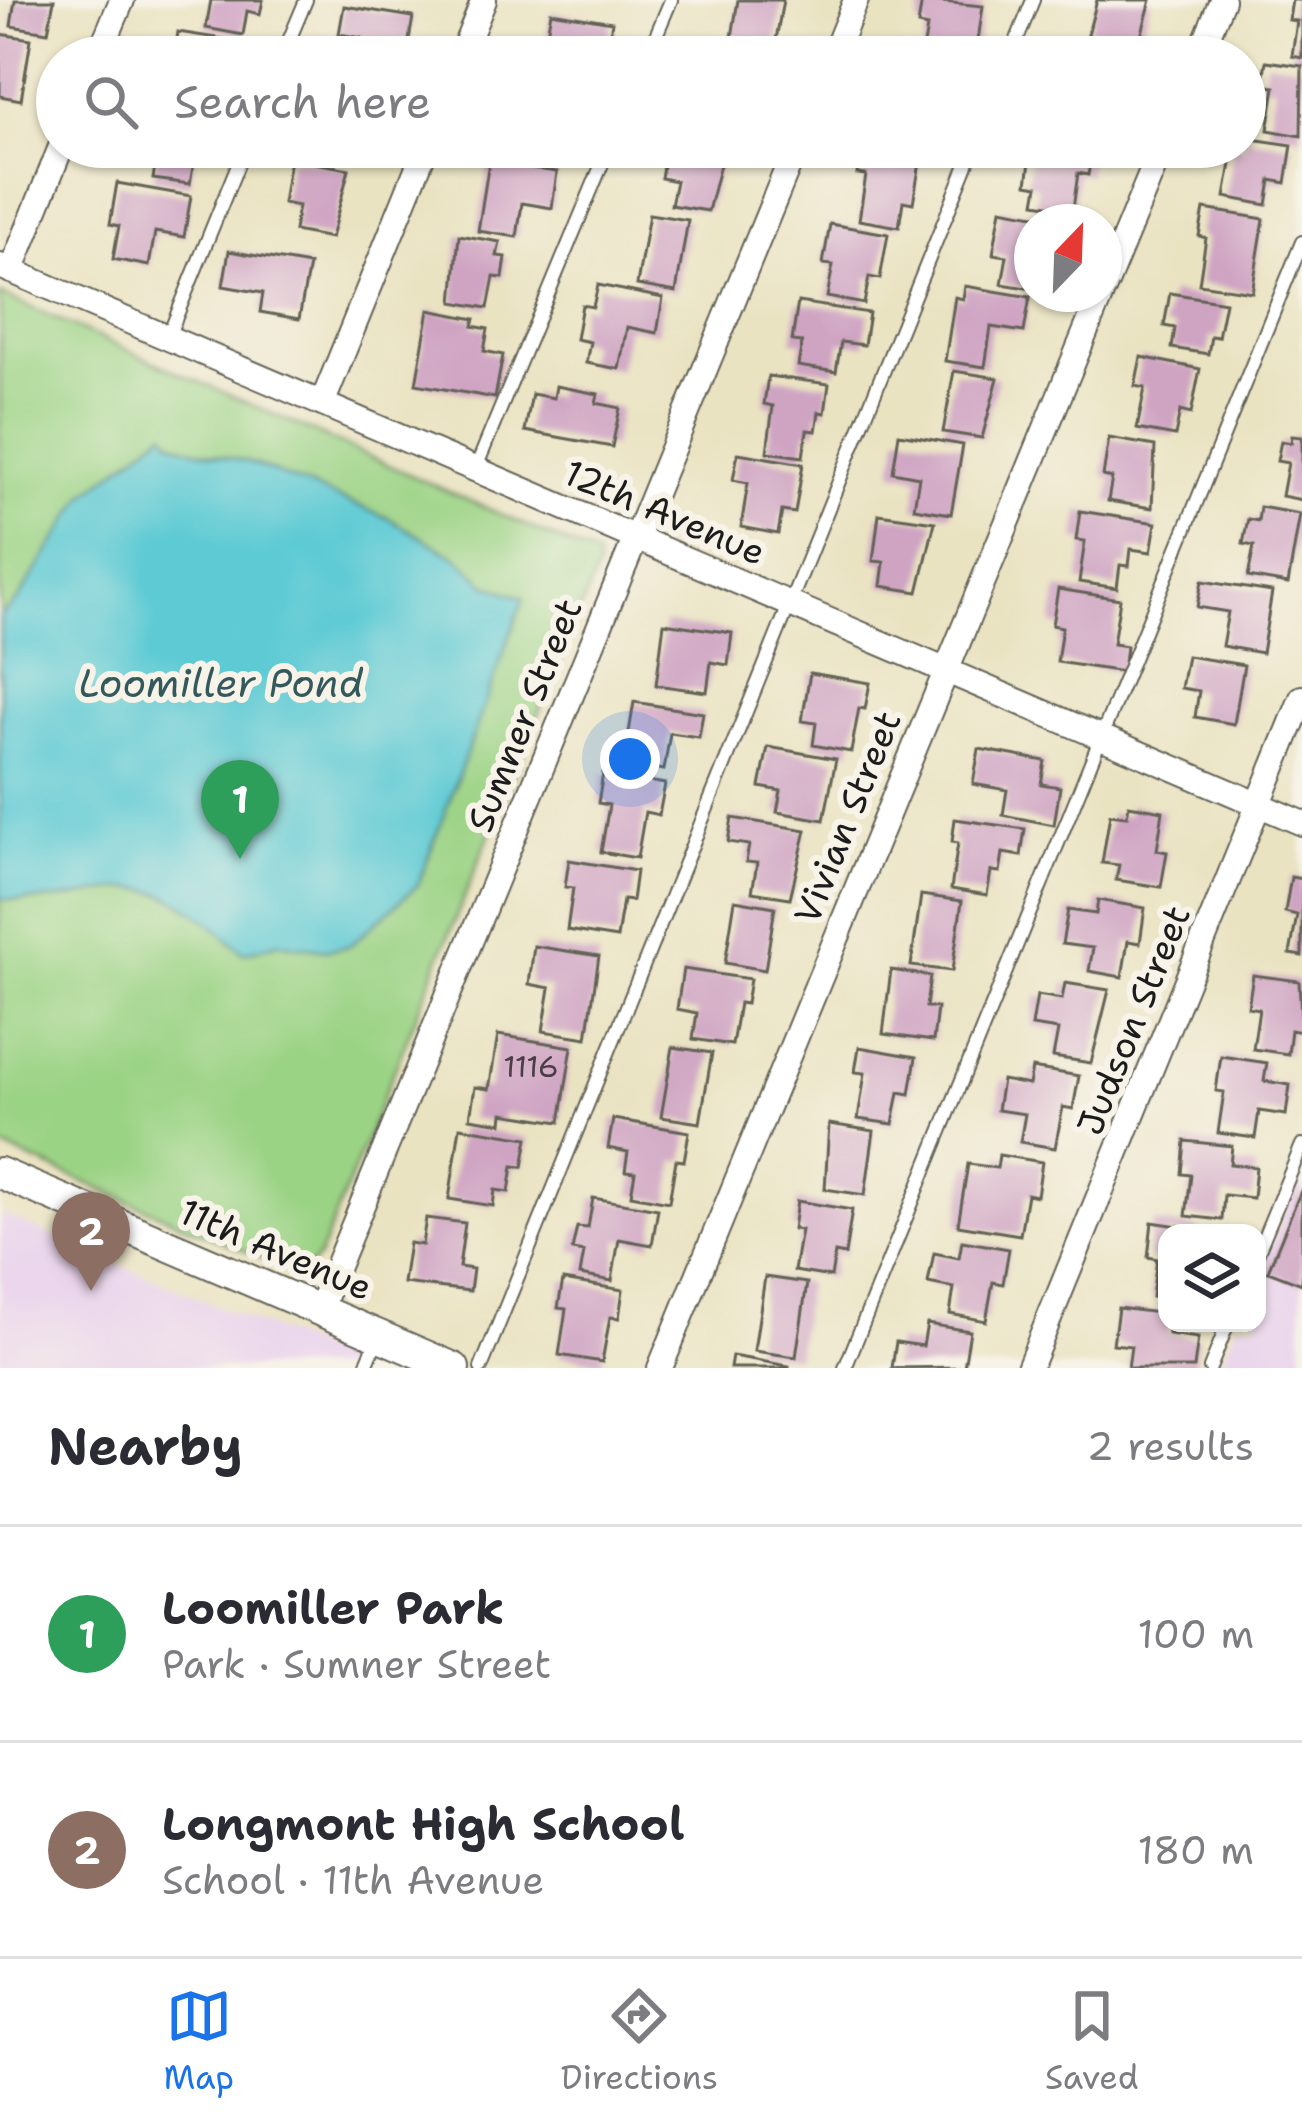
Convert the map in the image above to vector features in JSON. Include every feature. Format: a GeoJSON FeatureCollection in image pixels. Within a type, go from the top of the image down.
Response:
{"type":"FeatureCollection","features":[{"type":"Feature","properties":{"kind":"street"},"geometry":{"type":"LineString","coordinates":[[107,36],[122,0]]}},
{"type":"Feature","properties":{"kind":"street"},"geometry":{"type":"LineString","coordinates":[[469,36],[484,0]]}},
{"type":"Feature","properties":{"kind":"street"},"geometry":{"type":"LineString","coordinates":[[841,36],[856,0]]}},
{"type":"Feature","properties":{"kind":"street"},"geometry":{"type":"LineString","coordinates":[[1207,36],[1222,0]]}},
{"type":"Feature","properties":{"kind":"street"},"geometry":{"type":"LineString","coordinates":[[5,268],[52,168]]}},
{"type":"Feature","properties":{"kind":"street"},"geometry":{"type":"LineString","coordinates":[[322,404],[418,168]]}},
{"type":"Feature","properties":{"kind":"street","name":"Sumner Street"},"geometry":{"type":"LineString","coordinates":[[319,1310],[787,168]]}},
{"type":"Feature","properties":{"kind":"street","name":"Vivian Street"},"geometry":{"type":"LineString","coordinates":[[1122,245],[1153,168]]}},
{"type":"Feature","properties":{"kind":"street","name":"12th Avenue"},"geometry":{"type":"LineString","coordinates":[[5,268],[1302,824]]}},
{"type":"Feature","properties":{"kind":"street","name":"Vivian Street"},"geometry":{"type":"LineString","coordinates":[[660,1368],[1094,312]]}},
{"type":"Feature","properties":{"kind":"street","name":"Judson Street"},"geometry":{"type":"LineString","coordinates":[[1029,1368],[1302,698]]}},
{"type":"Feature","properties":{"kind":"street","name":"11th Avenue"},"geometry":{"type":"LineString","coordinates":[[0,1173],[454,1368]]}},
{"type":"Feature","properties":{"kind":"lane"},"geometry":{"type":"LineString","coordinates":[[290,36],[305,0]]}},
{"type":"Feature","properties":{"kind":"lane"},"geometry":{"type":"LineString","coordinates":[[656,36],[671,0]]}},
{"type":"Feature","properties":{"kind":"lane"},"geometry":{"type":"LineString","coordinates":[[1019,36],[1034,0]]}},
{"type":"Feature","properties":{"kind":"lane"},"geometry":{"type":"LineString","coordinates":[[167,338],[236,168]]}},
{"type":"Feature","properties":{"kind":"lane"},"geometry":{"type":"LineString","coordinates":[[475,470],[600,168]]}},
{"type":"Feature","properties":{"kind":"lane"},"geometry":{"type":"LineString","coordinates":[[481,1368],[965,168]]}},
{"type":"Feature","properties":{"kind":"lane"},"geometry":{"type":"LineString","coordinates":[[844,1368],[1302,242]]}},
{"type":"Feature","properties":{"kind":"lane"},"geometry":{"type":"LineString","coordinates":[[1266,1232],[1302,1145]]}},
{"type":"Feature","properties":{"kind":"lane"},"geometry":{"type":"LineString","coordinates":[[1210,1368],[1224,1332]]}},
{"type":"Feature","properties":{"kind":"lane"},"geometry":{"type":"LineString","coordinates":[[365,1368],[379,1336]]}},
{"type":"Feature","properties":{"kind":"shaded area"},"geometry":{"type":"Polygon","coordinates":[[[1302,1173],[1302,1368],[1219,1368],[1234,1332],[1266,1332],[1266,1258],[1302,1173]]]}},
{"type":"Feature","properties":{"kind":"shaded area"},"geometry":{"type":"Polygon","coordinates":[[[0,1214],[363,1368],[0,1368],[0,1214]]]}},
{"type":"Feature","properties":{"kind":"green space"},"geometry":{"type":"Polygon","coordinates":[[[0,294],[597,557],[597,569],[319,1256],[306,1270],[290,1270],[0,1146],[0,294]]]}},
{"type":"Feature","properties":{"kind":"water","name":"Loomiller Pond"},"geometry":{"type":"Polygon","coordinates":[[[165,431],[171,441],[188,448],[249,462],[388,518],[458,558],[487,585],[524,598],[418,885],[349,946],[328,950],[278,943],[243,953],[205,919],[175,899],[150,890],[0,899],[0,616],[18,600],[85,495],[165,431]]]}},
{"type":"Feature","properties":{"kind":"building"},"geometry":{"type":"Polygon","coordinates":[[[15,0],[54,0],[48,32],[11,26],[15,0]]]}},
{"type":"Feature","properties":{"kind":"building"},"geometry":{"type":"Polygon","coordinates":[[[211,0],[263,0],[260,14],[247,11],[243,35],[206,28],[211,0]]]}},
{"type":"Feature","properties":{"kind":"building"},"geometry":{"type":"Polygon","coordinates":[[[738,0],[783,0],[777,36],[732,36],[738,0]]]}},
{"type":"Feature","properties":{"kind":"building"},"geometry":{"type":"Polygon","coordinates":[[[922,0],[983,6],[979,36],[926,36],[927,27],[918,25],[922,0]]]}},
{"type":"Feature","properties":{"kind":"building"},"geometry":{"type":"Polygon","coordinates":[[[1097,0],[1151,0],[1141,36],[1088,36],[1097,0]]]}},
{"type":"Feature","properties":{"kind":"building"},"geometry":{"type":"Polygon","coordinates":[[[1292,0],[1302,0],[1302,58],[1292,56],[1297,21],[1289,20],[1292,0]]]}},
{"type":"Feature","properties":{"kind":"building"},"geometry":{"type":"Polygon","coordinates":[[[344,6],[413,17],[410,36],[339,34],[344,6]]]}},
{"type":"Feature","properties":{"kind":"building"},"geometry":{"type":"Polygon","coordinates":[[[551,12],[612,22],[610,36],[546,36],[551,12]]]}},
{"type":"Feature","properties":{"kind":"building"},"geometry":{"type":"Polygon","coordinates":[[[0,34],[31,39],[21,100],[0,96],[0,34]]]}},
{"type":"Feature","properties":{"kind":"building"},"geometry":{"type":"Polygon","coordinates":[[[1266,61],[1302,66],[1301,136],[1268,130],[1275,87],[1266,86],[1266,61]]]}},
{"type":"Feature","properties":{"kind":"building"},"geometry":{"type":"Polygon","coordinates":[[[1266,141],[1292,145],[1286,183],[1271,180],[1267,205],[1225,197],[1230,168],[1266,168],[1266,141]]]}},
{"type":"Feature","properties":{"kind":"building"},"geometry":{"type":"Polygon","coordinates":[[[155,168],[193,168],[190,184],[153,179],[155,168]]]}},
{"type":"Feature","properties":{"kind":"building"},"geometry":{"type":"Polygon","coordinates":[[[289,168],[349,169],[331,238],[294,231],[298,206],[283,203],[289,168]]]}},
{"type":"Feature","properties":{"kind":"building"},"geometry":{"type":"Polygon","coordinates":[[[488,168],[557,172],[552,208],[522,203],[517,237],[478,231],[488,168]]]}},
{"type":"Feature","properties":{"kind":"building"},"geometry":{"type":"Polygon","coordinates":[[[663,168],[719,168],[708,211],[671,205],[676,181],[661,178],[663,168]]]}},
{"type":"Feature","properties":{"kind":"building"},"geometry":{"type":"Polygon","coordinates":[[[858,168],[919,168],[913,203],[903,201],[899,227],[859,220],[866,175],[857,174],[858,168]]]}},
{"type":"Feature","properties":{"kind":"building"},"geometry":{"type":"Polygon","coordinates":[[[1029,168],[1089,168],[1088,175],[1078,173],[1074,204],[1035,203],[1038,186],[1027,184],[1029,168]]]}},
{"type":"Feature","properties":{"kind":"building"},"geometry":{"type":"Polygon","coordinates":[[[117,183],[191,196],[184,237],[155,232],[149,266],[113,259],[119,226],[110,224],[117,183]]]}},
{"type":"Feature","properties":{"kind":"building"},"geometry":{"type":"Polygon","coordinates":[[[1001,209],[1014,211],[1014,286],[1002,284],[1007,256],[993,254],[1001,209]]]}},
{"type":"Feature","properties":{"kind":"building"},"geometry":{"type":"Polygon","coordinates":[[[1204,209],[1264,219],[1252,292],[1199,284],[1206,238],[1199,236],[1204,209]]]}},
{"type":"Feature","properties":{"kind":"building"},"geometry":{"type":"Polygon","coordinates":[[[649,214],[688,220],[676,292],[637,285],[649,214]]]}},
{"type":"Feature","properties":{"kind":"building"},"geometry":{"type":"Polygon","coordinates":[[[830,224],[888,234],[880,279],[869,277],[864,304],[827,297],[833,265],[823,264],[830,224]]]}},
{"type":"Feature","properties":{"kind":"building"},"geometry":{"type":"Polygon","coordinates":[[[459,235],[500,242],[497,256],[506,257],[503,278],[494,277],[488,308],[453,302],[459,235]]]}},
{"type":"Feature","properties":{"kind":"building"},"geometry":{"type":"Polygon","coordinates":[[[229,251],[309,265],[299,319],[260,312],[263,293],[223,286],[229,251]]]}},
{"type":"Feature","properties":{"kind":"building"},"geometry":{"type":"Polygon","coordinates":[[[598,285],[663,298],[657,333],[627,327],[619,369],[586,363],[590,342],[576,339],[582,305],[593,307],[598,285]]]}},
{"type":"Feature","properties":{"kind":"building"},"geometry":{"type":"Polygon","coordinates":[[[965,286],[1014,294],[1014,312],[1027,312],[1024,332],[991,327],[985,367],[945,361],[955,297],[963,299],[965,286]]]}},
{"type":"Feature","properties":{"kind":"building"},"geometry":{"type":"Polygon","coordinates":[[[1170,293],[1225,302],[1218,337],[1211,336],[1208,354],[1172,348],[1175,328],[1164,326],[1170,293]]]}},
{"type":"Feature","properties":{"kind":"building"},"geometry":{"type":"Polygon","coordinates":[[[798,302],[869,313],[864,345],[841,342],[836,372],[798,366],[802,342],[792,341],[798,302]]]}},
{"type":"Feature","properties":{"kind":"building"},"geometry":{"type":"Polygon","coordinates":[[[429,310],[475,319],[473,326],[488,329],[484,351],[503,355],[495,398],[416,384],[429,310]]]}},
{"type":"Feature","properties":{"kind":"building"},"geometry":{"type":"Polygon","coordinates":[[[1141,357],[1200,369],[1191,414],[1180,411],[1175,436],[1137,429],[1145,388],[1135,386],[1141,357]]]}},
{"type":"Feature","properties":{"kind":"building"},"geometry":{"type":"Polygon","coordinates":[[[954,371],[998,378],[982,438],[943,432],[954,371]]]}},
{"type":"Feature","properties":{"kind":"building"},"geometry":{"type":"Polygon","coordinates":[[[768,376],[829,384],[825,413],[819,412],[816,431],[807,430],[803,457],[767,452],[773,406],[764,404],[768,376]]]}},
{"type":"Feature","properties":{"kind":"building"},"geometry":{"type":"Polygon","coordinates":[[[556,386],[598,394],[596,403],[620,408],[612,447],[525,431],[532,394],[554,398],[556,386]]]}},
{"type":"Feature","properties":{"kind":"building"},"geometry":{"type":"Polygon","coordinates":[[[899,434],[963,445],[951,514],[914,508],[919,477],[893,472],[899,434]]]}},
{"type":"Feature","properties":{"kind":"building"},"geometry":{"type":"Polygon","coordinates":[[[1292,436],[1302,437],[1302,500],[1282,496],[1288,463],[1277,461],[1281,441],[1291,443],[1292,436]]]}},
{"type":"Feature","properties":{"kind":"building"},"geometry":{"type":"Polygon","coordinates":[[[1109,438],[1155,446],[1152,508],[1108,501],[1112,478],[1103,476],[1109,438]]]}},
{"type":"Feature","properties":{"kind":"building"},"geometry":{"type":"Polygon","coordinates":[[[738,453],[803,464],[795,513],[782,511],[778,534],[741,527],[748,483],[733,480],[738,453]]]}},
{"type":"Feature","properties":{"kind":"building"},"geometry":{"type":"Polygon","coordinates":[[[1260,507],[1300,514],[1288,584],[1248,577],[1254,546],[1243,544],[1248,519],[1258,521],[1260,507]]]}},
{"type":"Feature","properties":{"kind":"building"},"geometry":{"type":"Polygon","coordinates":[[[1080,511],[1156,523],[1151,552],[1131,549],[1129,566],[1120,565],[1117,588],[1079,582],[1085,541],[1076,540],[1080,511]]]}},
{"type":"Feature","properties":{"kind":"building"},"geometry":{"type":"Polygon","coordinates":[[[879,514],[935,522],[918,592],[881,586],[884,562],[873,561],[879,514]]]}},
{"type":"Feature","properties":{"kind":"building"},"geometry":{"type":"Polygon","coordinates":[[[1202,581],[1272,592],[1262,653],[1222,646],[1228,612],[1197,607],[1202,581]]]}},
{"type":"Feature","properties":{"kind":"building"},"geometry":{"type":"Polygon","coordinates":[[[1058,589],[1120,599],[1113,644],[1126,646],[1123,672],[1057,662],[1062,627],[1052,625],[1058,589]]]}},
{"type":"Feature","properties":{"kind":"building"},"geometry":{"type":"Polygon","coordinates":[[[664,623],[732,633],[728,665],[711,662],[707,692],[656,685],[664,623]]]}},
{"type":"Feature","properties":{"kind":"building"},"geometry":{"type":"Polygon","coordinates":[[[1187,656],[1244,665],[1234,724],[1195,717],[1199,691],[1181,688],[1187,656]]]}},
{"type":"Feature","properties":{"kind":"building"},"geometry":{"type":"Polygon","coordinates":[[[810,673],[870,683],[865,709],[859,708],[851,752],[813,745],[816,723],[802,721],[810,673]]]}},
{"type":"Feature","properties":{"kind":"building"},"geometry":{"type":"Polygon","coordinates":[[[634,702],[703,713],[699,737],[670,733],[664,770],[624,763],[634,702]]]}},
{"type":"Feature","properties":{"kind":"building"},"geometry":{"type":"Polygon","coordinates":[[[768,747],[836,759],[824,820],[777,812],[781,791],[760,787],[768,747]]]}},
{"type":"Feature","properties":{"kind":"building"},"geometry":{"type":"Polygon","coordinates":[[[979,749],[1045,761],[1041,784],[1060,787],[1054,825],[1003,815],[1007,790],[973,784],[979,749]]]}},
{"type":"Feature","properties":{"kind":"building"},"geometry":{"type":"Polygon","coordinates":[[[603,773],[665,784],[659,815],[645,812],[637,858],[601,852],[609,805],[598,803],[603,773]]]}},
{"type":"Feature","properties":{"kind":"building"},"geometry":{"type":"Polygon","coordinates":[[[1129,805],[1163,811],[1157,850],[1167,852],[1161,887],[1116,880],[1119,865],[1102,863],[1110,814],[1127,816],[1129,805]]]}},
{"type":"Feature","properties":{"kind":"building"},"geometry":{"type":"Polygon","coordinates":[[[732,818],[806,830],[790,898],[752,892],[757,863],[746,862],[749,845],[728,842],[732,818]]]}},
{"type":"Feature","properties":{"kind":"building"},"geometry":{"type":"Polygon","coordinates":[[[955,819],[1025,829],[1021,856],[1003,853],[1000,872],[991,871],[987,895],[951,889],[958,843],[952,842],[955,819]]]}},
{"type":"Feature","properties":{"kind":"building"},"geometry":{"type":"Polygon","coordinates":[[[569,860],[636,871],[632,901],[623,900],[617,938],[567,930],[573,888],[565,887],[569,860]]]}},
{"type":"Feature","properties":{"kind":"building"},"geometry":{"type":"Polygon","coordinates":[[[1291,877],[1302,879],[1302,956],[1290,954],[1297,915],[1285,912],[1291,877]]]}},
{"type":"Feature","properties":{"kind":"building"},"geometry":{"type":"Polygon","coordinates":[[[921,895],[962,901],[952,971],[911,966],[921,895]]]}},
{"type":"Feature","properties":{"kind":"building"},"geometry":{"type":"Polygon","coordinates":[[[735,900],[775,907],[765,970],[725,963],[735,900]]]}},
{"type":"Feature","properties":{"kind":"building"},"geometry":{"type":"Polygon","coordinates":[[[1098,900],[1145,908],[1140,943],[1128,941],[1122,977],[1089,971],[1093,948],[1062,944],[1068,910],[1096,914],[1098,900]]]}},
{"type":"Feature","properties":{"kind":"building"},"geometry":{"type":"Polygon","coordinates":[[[534,946],[599,956],[587,1038],[543,1031],[550,988],[529,984],[534,946]]]}},
{"type":"Feature","properties":{"kind":"building"},"geometry":{"type":"Polygon","coordinates":[[[683,969],[750,979],[746,1004],[739,1003],[732,1045],[693,1039],[697,1013],[677,1009],[683,969]]]}},
{"type":"Feature","properties":{"kind":"building"},"geometry":{"type":"Polygon","coordinates":[[[891,970],[930,976],[926,1007],[937,1008],[933,1041],[883,1034],[891,970]]]}},
{"type":"Feature","properties":{"kind":"building"},"geometry":{"type":"Polygon","coordinates":[[[1253,975],[1299,981],[1302,1032],[1291,1030],[1288,1054],[1253,1049],[1259,1009],[1248,1007],[1253,975]]]}},
{"type":"Feature","properties":{"kind":"building"},"geometry":{"type":"Polygon","coordinates":[[[1065,983],[1109,990],[1091,1063],[1053,1057],[1058,1030],[1032,1026],[1037,995],[1062,999],[1065,983]]]}},
{"type":"Feature","properties":{"kind":"building"},"geometry":{"type":"Polygon","coordinates":[[[498,1035],[572,1047],[560,1122],[503,1113],[502,1123],[470,1118],[475,1087],[489,1089],[498,1035]]]}},
{"type":"Feature","properties":{"kind":"building"},"geometry":{"type":"Polygon","coordinates":[[[673,1047],[712,1053],[700,1123],[661,1117],[673,1047]]]}},
{"type":"Feature","properties":{"kind":"building"},"geometry":{"type":"Polygon","coordinates":[[[859,1047],[916,1057],[910,1094],[899,1092],[893,1124],[858,1119],[865,1073],[855,1072],[859,1047]]]}},
{"type":"Feature","properties":{"kind":"building"},"geometry":{"type":"Polygon","coordinates":[[[1221,1056],[1267,1063],[1264,1081],[1290,1085],[1286,1115],[1259,1111],[1255,1138],[1218,1133],[1224,1092],[1216,1091],[1221,1056]]]}},
{"type":"Feature","properties":{"kind":"building"},"geometry":{"type":"Polygon","coordinates":[[[1032,1068],[1079,1076],[1073,1109],[1063,1107],[1055,1148],[1020,1142],[1025,1114],[997,1110],[1002,1080],[1029,1085],[1032,1068]]]}},
{"type":"Feature","properties":{"kind":"building"},"geometry":{"type":"Polygon","coordinates":[[[613,1119],[689,1132],[684,1161],[676,1160],[669,1202],[631,1195],[635,1172],[625,1171],[628,1152],[608,1148],[613,1119]]]}},
{"type":"Feature","properties":{"kind":"building"},"geometry":{"type":"Polygon","coordinates":[[[829,1124],[874,1131],[865,1195],[825,1189],[829,1124]]]}},
{"type":"Feature","properties":{"kind":"building"},"geometry":{"type":"Polygon","coordinates":[[[460,1127],[528,1138],[523,1167],[513,1166],[509,1192],[495,1190],[493,1206],[449,1199],[460,1127]]]}},
{"type":"Feature","properties":{"kind":"building"},"geometry":{"type":"Polygon","coordinates":[[[1185,1141],[1232,1146],[1230,1164],[1256,1167],[1253,1198],[1224,1195],[1222,1220],[1186,1216],[1191,1175],[1182,1174],[1185,1141]]]}},
{"type":"Feature","properties":{"kind":"building"},"geometry":{"type":"Polygon","coordinates":[[[999,1155],[1042,1162],[1037,1196],[1027,1194],[1020,1235],[958,1225],[968,1164],[997,1168],[999,1155]]]}},
{"type":"Feature","properties":{"kind":"building"},"geometry":{"type":"Polygon","coordinates":[[[1302,1188],[1302,1284],[1268,1271],[1302,1188]]]}},
{"type":"Feature","properties":{"kind":"building"},"geometry":{"type":"Polygon","coordinates":[[[593,1198],[658,1209],[652,1245],[619,1239],[612,1281],[580,1275],[584,1252],[572,1250],[577,1227],[588,1228],[593,1198]]]}},
{"type":"Feature","properties":{"kind":"building"},"geometry":{"type":"Polygon","coordinates":[[[797,1201],[852,1210],[845,1255],[835,1253],[831,1277],[794,1271],[801,1230],[793,1229],[797,1201]]]}},
{"type":"Feature","properties":{"kind":"building"},"geometry":{"type":"Polygon","coordinates":[[[426,1218],[465,1223],[459,1267],[473,1269],[470,1291],[403,1283],[409,1243],[422,1245],[426,1218]]]}},
{"type":"Feature","properties":{"kind":"building"},"geometry":{"type":"Polygon","coordinates":[[[1152,1222],[1165,1224],[1158,1224],[1158,1298],[1152,1297],[1157,1259],[1148,1257],[1152,1222]]]}},
{"type":"Feature","properties":{"kind":"building"},"geometry":{"type":"Polygon","coordinates":[[[962,1241],[1009,1249],[1003,1284],[993,1282],[986,1321],[950,1314],[954,1288],[928,1283],[934,1253],[959,1258],[962,1241]]]}},
{"type":"Feature","properties":{"kind":"building"},"geometry":{"type":"Polygon","coordinates":[[[765,1277],[807,1283],[796,1357],[754,1351],[765,1277]]]}},
{"type":"Feature","properties":{"kind":"building"},"geometry":{"type":"Polygon","coordinates":[[[563,1280],[623,1290],[619,1318],[610,1317],[602,1362],[559,1355],[566,1309],[558,1308],[563,1280]]]}},
{"type":"Feature","properties":{"kind":"building"},"geometry":{"type":"Polygon","coordinates":[[[1118,1308],[1158,1313],[1158,1332],[1198,1338],[1194,1368],[1128,1368],[1131,1346],[1113,1344],[1118,1308]]]}},
{"type":"Feature","properties":{"kind":"building"},"geometry":{"type":"Polygon","coordinates":[[[927,1324],[970,1331],[964,1367],[892,1368],[896,1342],[923,1346],[927,1324]]]}},
{"type":"Feature","properties":{"kind":"building"},"geometry":{"type":"Polygon","coordinates":[[[732,1356],[789,1366],[789,1368],[730,1368],[732,1356]]]}},
{"type":"Feature","properties":{"kind":"place","name":"Loomiller Park"},"geometry":{"type":"Point","coordinates":[240,859]}},
{"type":"Feature","properties":{"kind":"place","name":"Longmont High School"},"geometry":{"type":"Point","coordinates":[91,1291]}}]}
